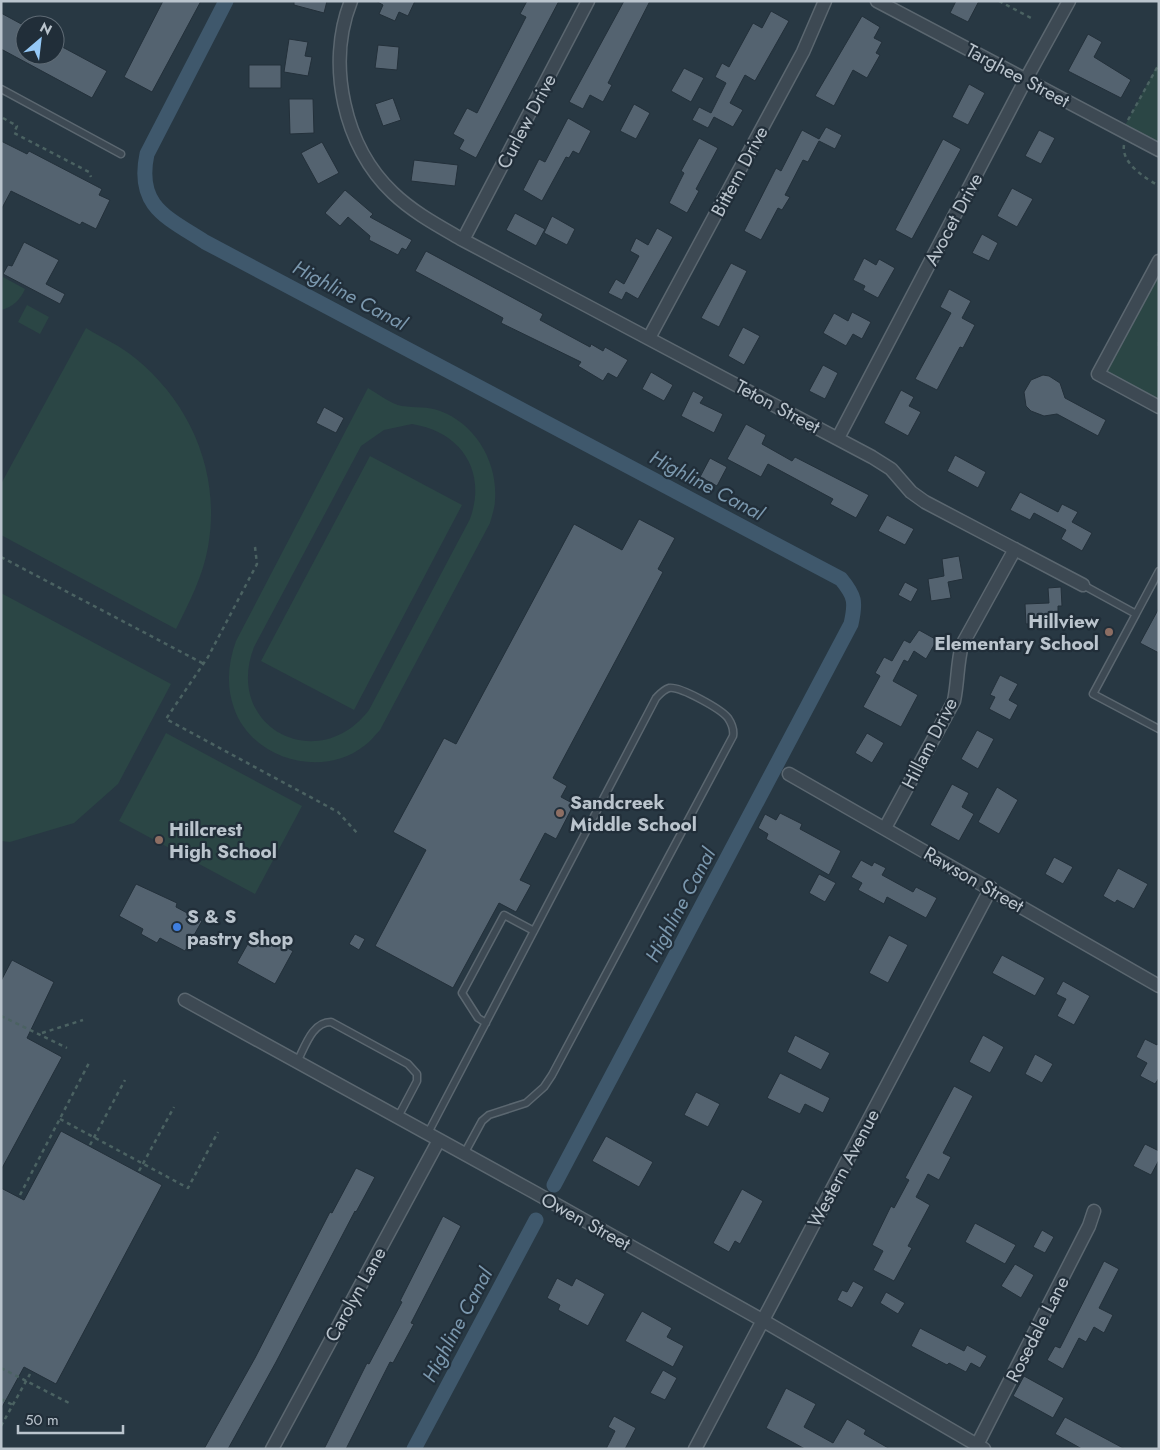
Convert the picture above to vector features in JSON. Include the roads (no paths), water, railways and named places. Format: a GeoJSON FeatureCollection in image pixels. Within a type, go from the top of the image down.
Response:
{"type":"FeatureCollection","features":[{"type":"Feature","properties":{"kind":"street","name":"Teton Street"},"geometry":{"type":"LineString","coordinates":[[351,1],[343,28],[339,71],[343,100],[358,142],[376,174],[415,212],[463,240],[838,438],[891,468],[911,492],[925,502],[1083,585]]}},
{"type":"Feature","properties":{"kind":"street","name":"Curlew Drive"},"geometry":{"type":"LineString","coordinates":[[463,240],[588,1]]}},
{"type":"Feature","properties":{"kind":"street","name":"Bittern Drive"},"geometry":{"type":"LineString","coordinates":[[650,338],[803,52],[825,1]]}},
{"type":"Feature","properties":{"kind":"street","name":"Targhee Street"},"geometry":{"type":"LineString","coordinates":[[877,1],[1159,150]]}},
{"type":"Feature","properties":{"kind":"street","name":"Avocet Drive"},"geometry":{"type":"LineString","coordinates":[[838,438],[1026,79],[1069,1]]}},
{"type":"Feature","properties":{"kind":"street"},"geometry":{"type":"LineString","coordinates":[[1159,261],[1098,374],[1159,407]]}},
{"type":"Feature","properties":{"kind":"street","name":"Hillam Drive"},"geometry":{"type":"LineString","coordinates":[[884,828],[954,701],[958,685],[957,663],[962,646],[1014,549]]}},
{"type":"Feature","properties":{"kind":"street","name":"Rawson Street"},"geometry":{"type":"LineString","coordinates":[[789,774],[991,888],[1159,986]]}},
{"type":"Feature","properties":{"kind":"street","name":"Western Avenue"},"geometry":{"type":"LineString","coordinates":[[695,1449],[991,888]]}},
{"type":"Feature","properties":{"kind":"street","name":"Owen Street"},"geometry":{"type":"LineString","coordinates":[[185,1000],[762,1320],[978,1447]]}},
{"type":"Feature","properties":{"kind":"street","name":"Carolyn Lane"},"geometry":{"type":"LineString","coordinates":[[272,1449],[434,1137]]}},
{"type":"Feature","properties":{"kind":"street","name":"Rosedale Lane"},"geometry":{"type":"LineString","coordinates":[[978,1447],[1090,1226],[1094,1211]]}},
{"type":"Feature","properties":{"kind":"lane"},"geometry":{"type":"LineString","coordinates":[[1,89],[121,154]]}},
{"type":"Feature","properties":{"kind":"lane"},"geometry":{"type":"LineString","coordinates":[[1159,571],[1093,694],[1159,729]]}},
{"type":"Feature","properties":{"kind":"lane"},"geometry":{"type":"LineString","coordinates":[[1083,585],[1136,614]]}},
{"type":"Feature","properties":{"kind":"lane"},"geometry":{"type":"LineString","coordinates":[[434,1137],[486,1023],[656,698],[663,691],[670,688],[680,689],[719,711],[728,718],[734,730],[733,736],[552,1076],[544,1088],[526,1103],[489,1114],[482,1121],[464,1154]]}},
{"type":"Feature","properties":{"kind":"lane"},"geometry":{"type":"LineString","coordinates":[[486,1023],[478,1018],[462,993],[504,914],[534,931]]}},
{"type":"Feature","properties":{"kind":"lane"},"geometry":{"type":"LineString","coordinates":[[296,1062],[313,1032],[324,1022],[331,1022],[408,1064],[417,1074],[416,1081],[398,1117]]}},
{"type":"Feature","properties":{"kind":"waterway","name":"Highline Canal"},"geometry":{"type":"LineString","coordinates":[[226,1],[147,154],[146,186],[150,198],[157,208],[178,225],[205,242],[841,579],[852,595],[854,610],[851,624],[554,1185]]}},
{"type":"Feature","properties":{"kind":"waterway","name":"Highline Canal"},"geometry":{"type":"LineString","coordinates":[[414,1449],[536,1220]]}},
{"type":"Feature","properties":{"kind":"place","name":"Hillview Elementary School"},"geometry":{"type":"Point","coordinates":[1109,632]}},
{"type":"Feature","properties":{"kind":"place","name":"Sandcreek Middle School"},"geometry":{"type":"Point","coordinates":[560,813]}},
{"type":"Feature","properties":{"kind":"place","name":"Hillcrest High School"},"geometry":{"type":"Point","coordinates":[159,840]}},
{"type":"Feature","properties":{"kind":"place","name":"S & S pastry Shop"},"geometry":{"type":"Point","coordinates":[177,927]}}]}
